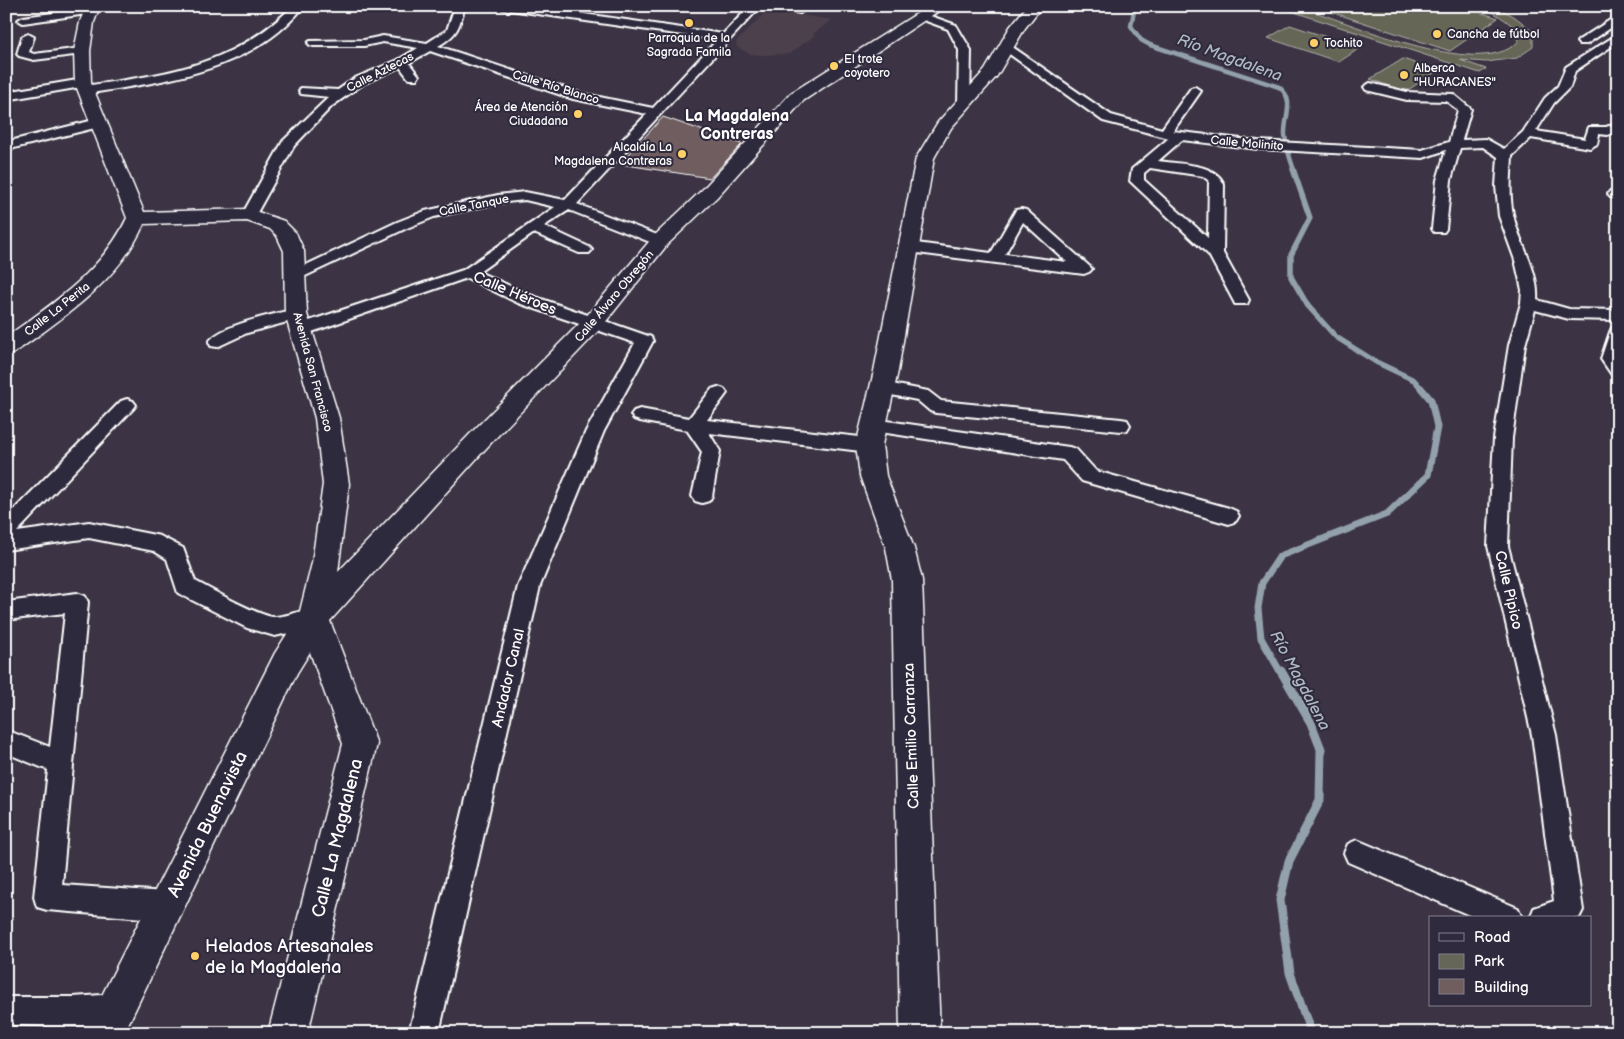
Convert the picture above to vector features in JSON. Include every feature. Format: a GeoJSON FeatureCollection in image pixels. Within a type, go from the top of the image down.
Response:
{"type":"FeatureCollection","features":[{"type":"Feature","properties":{"kind":"street"},"geometry":{"type":"LineString","coordinates":[[6,96],[194,71],[224,60],[264,39],[290,17],[299,6]]}},
{"type":"Feature","properties":{"kind":"street","name":"Calle Aztecas"},"geometry":{"type":"LineString","coordinates":[[249,215],[288,144],[339,94],[359,81],[430,47],[452,31],[460,6]]}},
{"type":"Feature","properties":{"kind":"street"},"geometry":{"type":"LineString","coordinates":[[503,6],[724,38]]}},
{"type":"Feature","properties":{"kind":"street"},"geometry":{"type":"LineString","coordinates":[[468,273],[568,205],[756,6]]}},
{"type":"Feature","properties":{"kind":"street"},"geometry":{"type":"LineString","coordinates":[[778,6],[800,10]]}},
{"type":"Feature","properties":{"kind":"street","name":"Calle Emilio Carranza"},"geometry":{"type":"LineString","coordinates":[[920,1033],[907,580],[900,548],[873,476],[871,435],[882,388],[925,158],[944,126],[991,73],[1018,27],[1034,6]]}},
{"type":"Feature","properties":{"kind":"street"},"geometry":{"type":"LineString","coordinates":[[23,20],[92,8],[82,51],[84,86],[138,218]]}},
{"type":"Feature","properties":{"kind":"street"},"geometry":{"type":"LineString","coordinates":[[930,11],[952,28],[965,50],[964,104]]}},
{"type":"Feature","properties":{"kind":"street","name":"Calle Álvaro Obregón"},"geometry":{"type":"LineString","coordinates":[[314,618],[480,439],[592,324],[660,241],[710,192],[797,97],[930,11]]}},
{"type":"Feature","properties":{"kind":"street"},"geometry":{"type":"LineString","coordinates":[[1582,42],[1618,18]]}},
{"type":"Feature","properties":{"kind":"street"},"geometry":{"type":"LineString","coordinates":[[1505,155],[1528,134],[1549,101],[1564,87],[1570,69],[1618,37]]}},
{"type":"Feature","properties":{"kind":"street"},"geometry":{"type":"LineString","coordinates":[[28,38],[23,51],[23,54],[26,56],[34,57],[82,51]]}},
{"type":"Feature","properties":{"kind":"street","name":"Calle Río Blanco"},"geometry":{"type":"LineString","coordinates":[[314,44],[364,43],[384,39],[430,47],[577,96],[656,112]]}},
{"type":"Feature","properties":{"kind":"street","name":"Calle Molinito"},"geometry":{"type":"LineString","coordinates":[[1007,48],[1107,118],[1171,136],[1258,145],[1423,154],[1442,147],[1486,142],[1505,155]]}},
{"type":"Feature","properties":{"kind":"street"},"geometry":{"type":"LineString","coordinates":[[402,62],[413,76]]}},
{"type":"Feature","properties":{"kind":"street"},"geometry":{"type":"LineString","coordinates":[[1370,87],[1407,96],[1449,97],[1465,109],[1444,180],[1439,229]]}},
{"type":"Feature","properties":{"kind":"street"},"geometry":{"type":"LineString","coordinates":[[306,91],[339,94]]}},
{"type":"Feature","properties":{"kind":"street"},"geometry":{"type":"LineString","coordinates":[[1195,91],[1171,136],[1135,176],[1140,185],[1215,253],[1241,300]]}},
{"type":"Feature","properties":{"kind":"street"},"geometry":{"type":"LineString","coordinates":[[6,146],[98,122]]}},
{"type":"Feature","properties":{"kind":"street"},"geometry":{"type":"LineString","coordinates":[[1528,134],[1590,144],[1594,130],[1614,132]]}},
{"type":"Feature","properties":{"kind":"street","name":"Calle Pipico"},"geometry":{"type":"LineString","coordinates":[[1505,155],[1503,186],[1506,216],[1523,260],[1530,290],[1529,303],[1517,345],[1503,438],[1498,546],[1544,735],[1569,910],[1550,916]]}},
{"type":"Feature","properties":{"kind":"street"},"geometry":{"type":"LineString","coordinates":[[1147,163],[1207,173],[1216,179],[1215,253]]}},
{"type":"Feature","properties":{"kind":"street","name":"Calle Tanque"},"geometry":{"type":"LineString","coordinates":[[294,276],[402,225],[430,214],[498,199],[525,196],[568,205],[660,241]]}},
{"type":"Feature","properties":{"kind":"street"},"geometry":{"type":"LineString","coordinates":[[909,248],[1084,269],[1021,213],[995,258]]}},
{"type":"Feature","properties":{"kind":"street","name":"Avenida San Francisco"},"geometry":{"type":"LineString","coordinates":[[138,218],[249,215],[277,225],[286,233],[294,251],[298,322],[327,418],[336,484],[326,563],[314,618]]}},
{"type":"Feature","properties":{"kind":"street","name":"Calle La Perita"},"geometry":{"type":"LineString","coordinates":[[6,348],[86,288],[104,269],[133,231],[138,218]]}},
{"type":"Feature","properties":{"kind":"street"},"geometry":{"type":"LineString","coordinates":[[533,227],[584,250]]}},
{"type":"Feature","properties":{"kind":"street","name":"Calle Héroes"},"geometry":{"type":"LineString","coordinates":[[217,342],[241,329],[298,322],[468,273],[524,299],[645,342]]}},
{"type":"Feature","properties":{"kind":"street"},"geometry":{"type":"LineString","coordinates":[[1529,303],[1569,314],[1618,316]]}},
{"type":"Feature","properties":{"kind":"street"},"geometry":{"type":"LineString","coordinates":[[1618,332],[1610,359],[1618,371]]}},
{"type":"Feature","properties":{"kind":"street","name":"Andador Canal"},"geometry":{"type":"LineString","coordinates":[[424,1033],[529,586],[595,430],[645,342]]}},
{"type":"Feature","properties":{"kind":"street"},"geometry":{"type":"LineString","coordinates":[[882,388],[922,395],[936,407],[1121,425]]}},
{"type":"Feature","properties":{"kind":"street"},"geometry":{"type":"LineString","coordinates":[[693,425],[718,393]]}},
{"type":"Feature","properties":{"kind":"street"},"geometry":{"type":"LineString","coordinates":[[6,531],[127,405]]}},
{"type":"Feature","properties":{"kind":"street"},"geometry":{"type":"LineString","coordinates":[[640,415],[693,425],[871,435],[1069,454],[1089,476],[1229,516]]}},
{"type":"Feature","properties":{"kind":"street"},"geometry":{"type":"LineString","coordinates":[[693,425],[712,451],[702,496]]}},
{"type":"Feature","properties":{"kind":"street"},"geometry":{"type":"LineString","coordinates":[[6,542],[89,530],[160,544],[176,554],[186,587],[255,621],[275,627],[314,618]]}},
{"type":"Feature","properties":{"kind":"street"},"geometry":{"type":"LineString","coordinates":[[6,611],[77,602],[47,897],[166,906]]}},
{"type":"Feature","properties":{"kind":"street","name":"Avenida Buenavista"},"geometry":{"type":"LineString","coordinates":[[110,1020],[286,663],[314,618]]}},
{"type":"Feature","properties":{"kind":"street","name":"Calle La Magdalena"},"geometry":{"type":"LineString","coordinates":[[288,1033],[360,744],[314,618]]}},
{"type":"Feature","properties":{"kind":"street"},"geometry":{"type":"LineString","coordinates":[[6,741],[62,764]]}},
{"type":"Feature","properties":{"kind":"street"},"geometry":{"type":"LineString","coordinates":[[1357,853],[1503,916]]}},
{"type":"Feature","properties":{"kind":"street"},"geometry":{"type":"LineString","coordinates":[[6,1011],[73,1011],[110,1020]]}},
{"type":"Feature","properties":{"kind":"shaded area"},"geometry":{"type":"Polygon","coordinates":[[[768,10],[832,20],[789,54],[750,54],[737,47],[736,42],[768,10]]]}},
{"type":"Feature","properties":{"kind":"green space"},"geometry":{"type":"Polygon","coordinates":[[[1276,6],[1299,7],[1411,44],[1443,52],[1473,55],[1499,53],[1518,42],[1519,32],[1501,17],[1480,6],[1495,8],[1509,13],[1533,32],[1533,47],[1517,58],[1486,62],[1460,60],[1486,69],[1480,73],[1276,6]]]}},
{"type":"Feature","properties":{"kind":"green space","name":"Cancha de fútbol"},"geometry":{"type":"Polygon","coordinates":[[[1313,6],[1460,6],[1498,18],[1450,51],[1313,6]]]}},
{"type":"Feature","properties":{"kind":"green space","name":"Tochito"},"geometry":{"type":"Polygon","coordinates":[[[1290,25],[1360,48],[1339,62],[1268,38],[1290,25]]]}},
{"type":"Feature","properties":{"kind":"green space","name":"Alberca \"HURACANES\""},"geometry":{"type":"Polygon","coordinates":[[[1403,59],[1437,71],[1405,92],[1370,79],[1403,59]]]}},
{"type":"Feature","properties":{"kind":"building","name":"Alcaldía La Magdalena Contreras"},"geometry":{"type":"Polygon","coordinates":[[[663,117],[742,144],[710,178],[620,164],[663,117]]]}},
{"type":"Feature","properties":{"kind":"waterway","name":"Río Magdalena"},"geometry":{"type":"LineString","coordinates":[[1135,6],[1131,26],[1141,40],[1150,45],[1279,87],[1284,92],[1288,103],[1285,128],[1286,139],[1288,153],[1294,170]]}},
{"type":"Feature","properties":{"kind":"waterway","name":"Río Magdalena"},"geometry":{"type":"LineString","coordinates":[[1293,169],[1310,218],[1291,255],[1291,277],[1308,306],[1336,337],[1376,362],[1414,380],[1422,389]]}},
{"type":"Feature","properties":{"kind":"waterway","name":"Río Magdalena"},"geometry":{"type":"LineString","coordinates":[[1281,673],[1261,638],[1258,608],[1262,583],[1280,556],[1387,514],[1428,475],[1437,427],[1431,400],[1421,388]]}},
{"type":"Feature","properties":{"kind":"waterway","name":"Río Magdalena"},"geometry":{"type":"LineString","coordinates":[[1281,671],[1311,723],[1321,749],[1320,800],[1289,861],[1280,900],[1290,973],[1311,1033]]}},
{"type":"Feature","properties":{"kind":"place","name":"Parroquia de la Sagrada Famila"},"geometry":{"type":"Point","coordinates":[689,23]}},
{"type":"Feature","properties":{"kind":"place","name":"Cancha de fútbol"},"geometry":{"type":"Point","coordinates":[1437,34]}},
{"type":"Feature","properties":{"kind":"place","name":"Tochito"},"geometry":{"type":"Point","coordinates":[1314,43]}},
{"type":"Feature","properties":{"kind":"place","name":"El trote coyotero"},"geometry":{"type":"Point","coordinates":[834,66]}},
{"type":"Feature","properties":{"kind":"place","name":"Alberca \"HURACANES\""},"geometry":{"type":"Point","coordinates":[1404,75]}},
{"type":"Feature","properties":{"kind":"place","name":"Área de Atención Ciudadana"},"geometry":{"type":"Point","coordinates":[578,114]}},
{"type":"Feature","properties":{"kind":"place","name":"Alcaldía La Magdalena Contreras"},"geometry":{"type":"Point","coordinates":[682,154]}},
{"type":"Feature","properties":{"kind":"place","name":"Helados Artesanales de la Magdalena"},"geometry":{"type":"Point","coordinates":[195,956]}},
{"type":"Feature","properties":{"kind":"district","name":"La Magdalena Contreras"},"geometry":{"type":"Point","coordinates":[737,124]}}]}
